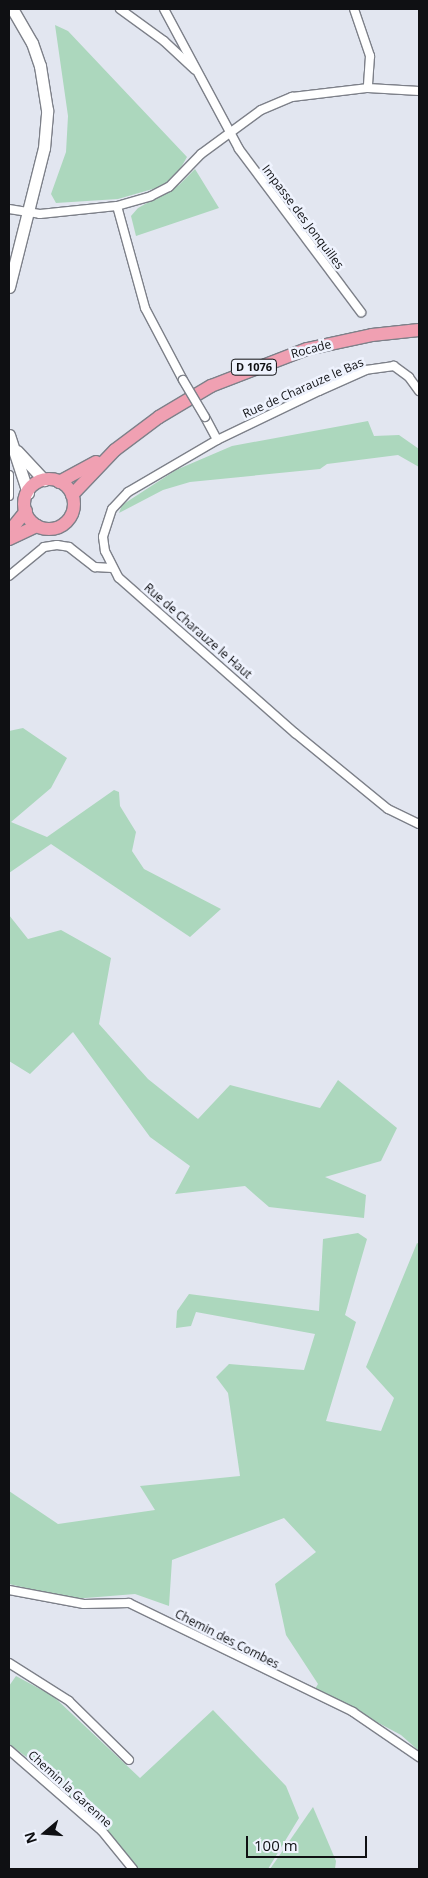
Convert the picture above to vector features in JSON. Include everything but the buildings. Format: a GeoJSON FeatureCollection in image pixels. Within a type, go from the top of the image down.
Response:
{"type":"FeatureCollection","features":[{"type":"Feature","properties":{"kind":"main road","name":"Rocade"},"geometry":{"type":"LineString","coordinates":[[59,482],[109,454],[184,401],[245,370],[336,342],[419,330]]}},
{"type":"Feature","properties":{"kind":"main road","name":"Rocade"},"geometry":{"type":"LineString","coordinates":[[72,495],[109,454]]}},
{"type":"Feature","properties":{"kind":"main road"},"geometry":{"type":"LineString","coordinates":[[9,532],[26,511],[28,493],[44,480],[59,482],[72,495],[73,510],[65,523],[52,529],[37,526],[9,539]]}},
{"type":"Feature","properties":{"kind":"main road"},"geometry":{"type":"LineString","coordinates":[[26,511],[37,526]]}},
{"type":"Feature","properties":{"kind":"street"},"geometry":{"type":"LineString","coordinates":[[9,287],[44,148],[46,93],[32,43],[12,9]]}},
{"type":"Feature","properties":{"kind":"street"},"geometry":{"type":"LineString","coordinates":[[120,9],[164,41],[200,75]]}},
{"type":"Feature","properties":{"kind":"street","name":"Impasse des Jonquilles"},"geometry":{"type":"LineString","coordinates":[[164,9],[230,133],[276,202],[361,312]]}},
{"type":"Feature","properties":{"kind":"street"},"geometry":{"type":"LineString","coordinates":[[354,9],[370,56],[368,88]]}},
{"type":"Feature","properties":{"kind":"street"},"geometry":{"type":"LineString","coordinates":[[9,209],[27,212],[117,206],[151,196],[170,187],[201,154],[261,110],[292,96],[368,88],[419,91]]}},
{"type":"Feature","properties":{"kind":"street"},"geometry":{"type":"LineString","coordinates":[[9,576],[44,548],[57,546],[69,547],[95,567],[112,568],[103,538],[112,509],[128,492],[217,440],[183,380],[142,300],[117,206]]}},
{"type":"Feature","properties":{"kind":"street","name":"Rue de Charauze le Bas"},"geometry":{"type":"LineString","coordinates":[[217,440],[366,370],[394,366],[409,377],[419,391]]}},
{"type":"Feature","properties":{"kind":"street"},"geometry":{"type":"LineString","coordinates":[[10,439],[27,466],[44,480]]}},
{"type":"Feature","properties":{"kind":"street"},"geometry":{"type":"LineString","coordinates":[[10,439],[28,493]]}},
{"type":"Feature","properties":{"kind":"street"},"geometry":{"type":"LineString","coordinates":[[9,475],[9,496]]}},
{"type":"Feature","properties":{"kind":"street","name":"Rue de Charauze le Haut"},"geometry":{"type":"LineString","coordinates":[[112,568],[295,733],[388,808],[419,824]]}},
{"type":"Feature","properties":{"kind":"street","name":"Chemin des Combes"},"geometry":{"type":"LineString","coordinates":[[9,1590],[84,1604],[130,1603],[353,1712],[419,1757]]}},
{"type":"Feature","properties":{"kind":"street"},"geometry":{"type":"LineString","coordinates":[[9,1663],[69,1701],[129,1760]]}},
{"type":"Feature","properties":{"kind":"street","name":"Chemin la Garenne"},"geometry":{"type":"LineString","coordinates":[[9,1750],[102,1832],[133,1869]]}},
{"type":"Feature","properties":{"kind":"green space"},"geometry":{"type":"Polygon","coordinates":[[[55,25],[68,31],[187,157],[179,171],[163,186],[118,199],[56,203],[51,194],[66,152],[68,116],[55,25]]]}},
{"type":"Feature","properties":{"kind":"green space"},"geometry":{"type":"Polygon","coordinates":[[[195,169],[219,208],[136,236],[131,216],[138,208],[179,185],[195,169]]]}},
{"type":"Feature","properties":{"kind":"green space"},"geometry":{"type":"Polygon","coordinates":[[[368,421],[374,436],[399,435],[419,449],[419,467],[398,455],[327,464],[320,469],[190,482],[163,490],[119,513],[122,505],[176,470],[232,446],[368,421]]]}},
{"type":"Feature","properties":{"kind":"green space"},"geometry":{"type":"Polygon","coordinates":[[[23,728],[67,758],[51,788],[11,822],[47,837],[114,790],[119,792],[120,806],[136,832],[132,851],[144,869],[221,909],[190,937],[51,844],[9,873],[9,731],[23,728]]]}},
{"type":"Feature","properties":{"kind":"green space"},"geometry":{"type":"Polygon","coordinates":[[[9,915],[28,939],[61,930],[111,958],[99,1024],[148,1079],[198,1119],[230,1085],[320,1108],[338,1080],[397,1128],[381,1161],[325,1177],[366,1195],[364,1218],[269,1207],[245,1186],[175,1194],[190,1166],[150,1137],[73,1032],[30,1074],[9,1061],[9,915]]]}},
{"type":"Feature","properties":{"kind":"green space"},"geometry":{"type":"Polygon","coordinates":[[[358,1233],[367,1239],[345,1315],[356,1322],[326,1421],[381,1431],[394,1398],[366,1367],[417,1243],[419,1244],[419,1751],[401,1735],[315,1689],[318,1684],[286,1635],[275,1584],[316,1552],[284,1518],[172,1560],[169,1606],[135,1594],[73,1599],[9,1584],[9,1491],[58,1524],[155,1510],[140,1486],[240,1476],[228,1393],[216,1377],[229,1364],[304,1370],[315,1334],[196,1312],[191,1326],[176,1328],[177,1311],[189,1294],[319,1311],[323,1239],[358,1233]]]}},
{"type":"Feature","properties":{"kind":"green space"},"geometry":{"type":"Polygon","coordinates":[[[16,1676],[53,1696],[140,1778],[213,1710],[286,1786],[299,1818],[268,1869],[139,1869],[44,1770],[9,1744],[9,1686],[16,1676]]]}},
{"type":"Feature","properties":{"kind":"green space"},"geometry":{"type":"Polygon","coordinates":[[[313,1807],[336,1861],[335,1869],[270,1869],[313,1807]]]}}]}
